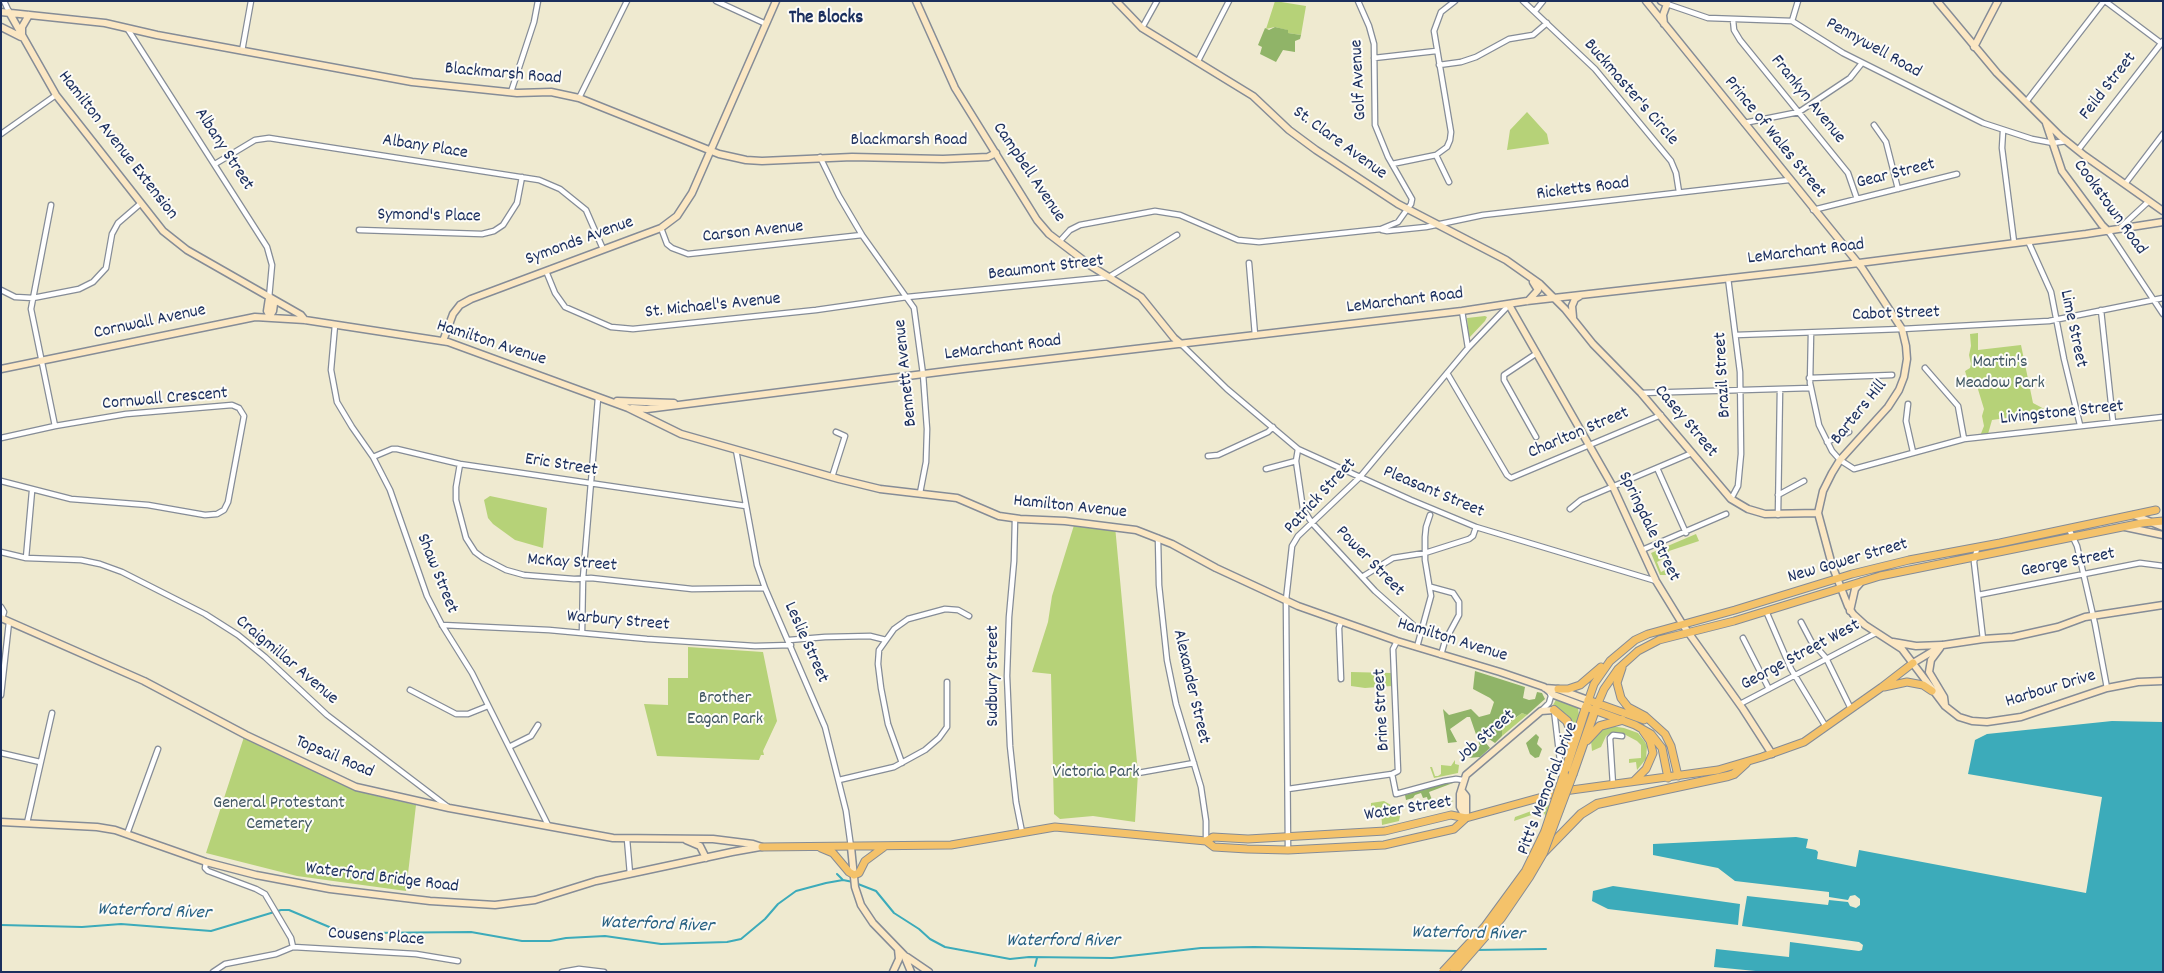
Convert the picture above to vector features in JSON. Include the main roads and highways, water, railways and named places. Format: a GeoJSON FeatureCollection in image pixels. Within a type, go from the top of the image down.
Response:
{"type":"FeatureCollection","features":[{"type":"Feature","properties":{"kind":"highway","name":"Pitt's Memorial Drive"},"geometry":{"type":"LineString","coordinates":[[1443,972],[1485,928],[1526,871],[1545,832],[1587,703]]}},
{"type":"Feature","properties":{"kind":"highway","name":"Pitt's Memorial Drive"},"geometry":{"type":"LineString","coordinates":[[1454,972],[1501,918],[1543,853],[1596,707]]}},
{"type":"Feature","properties":{"kind":"highway"},"geometry":{"type":"LineString","coordinates":[[1554,710],[1564,718],[1569,726],[1572,750]]}},
{"type":"Feature","properties":{"kind":"highway"},"geometry":{"type":"LineString","coordinates":[[1582,748],[1600,726],[1622,720]]}},
{"type":"Feature","properties":{"kind":"highway"},"geometry":{"type":"LineString","coordinates":[[1543,853],[1581,814],[1597,804],[1728,776],[1734,774],[1746,763]]}},
{"type":"Feature","properties":{"kind":"main road","name":"New Gower Street"},"geometry":{"type":"LineString","coordinates":[[1587,703],[1594,684],[1610,661],[1624,648],[1642,636],[1909,560],[2159,510]]}},
{"type":"Feature","properties":{"kind":"main road","name":"New Gower Street"},"geometry":{"type":"LineString","coordinates":[[1596,707],[1604,689],[1624,663],[1650,644],[1861,582],[1929,565],[2163,521]]}},
{"type":"Feature","properties":{"kind":"main road"},"geometry":{"type":"LineString","coordinates":[[1558,689],[1568,689],[1580,685],[1610,661]]}},
{"type":"Feature","properties":{"kind":"main road"},"geometry":{"type":"LineString","coordinates":[[1624,663],[1618,682],[1621,698],[1628,707],[1646,716],[1668,740],[1678,776]]}},
{"type":"Feature","properties":{"kind":"main road"},"geometry":{"type":"LineString","coordinates":[[1466,818],[1564,791],[1718,770],[1772,754],[1804,742],[1913,663]]}},
{"type":"Feature","properties":{"kind":"main road"},"geometry":{"type":"LineString","coordinates":[[1882,687],[1907,682],[1923,685],[1932,690]]}},
{"type":"Feature","properties":{"kind":"main road"},"geometry":{"type":"LineString","coordinates":[[1587,703],[1640,727],[1651,734],[1662,748],[1668,778]]}},
{"type":"Feature","properties":{"kind":"main road"},"geometry":{"type":"LineString","coordinates":[[1596,707],[1654,724]]}},
{"type":"Feature","properties":{"kind":"main road"},"geometry":{"type":"LineString","coordinates":[[1634,782],[1646,769],[1653,753],[1650,741],[1640,727]]}},
{"type":"Feature","properties":{"kind":"main road","name":"Water Street"},"geometry":{"type":"LineString","coordinates":[[1451,815],[1466,818],[1454,830],[1386,844],[1288,850],[1214,847],[1206,841],[1213,837],[1248,839],[1385,830],[1451,815]]}},
{"type":"Feature","properties":{"kind":"main road"},"geometry":{"type":"LineString","coordinates":[[762,847],[951,845],[1058,827],[1206,841]]}},
{"type":"Feature","properties":{"kind":"main road"},"geometry":{"type":"LineString","coordinates":[[818,846],[833,853],[849,872],[854,875],[859,873],[865,861],[884,847]]}},
{"type":"Feature","properties":{"kind":"water"},"geometry":{"type":"Polygon","coordinates":[[[2112,721],[2163,722],[2163,972],[1766,972],[1714,967],[1716,949],[1789,957],[1790,942],[1862,950],[1863,945],[1859,942],[1742,926],[1747,896],[1828,905],[1829,900],[1848,902],[1850,906],[1856,908],[1860,905],[1860,899],[1855,895],[1850,896],[1848,900],[1829,897],[1829,892],[1735,881],[1718,868],[1653,855],[1653,844],[1796,837],[1808,839],[1806,848],[1818,852],[1817,859],[1856,867],[1859,850],[2086,893],[2102,797],[1968,774],[1975,740],[1987,734],[2112,721]]]}},
{"type":"Feature","properties":{"kind":"water"},"geometry":{"type":"Polygon","coordinates":[[[1613,886],[1740,904],[1738,925],[1608,909],[1592,901],[1593,891],[1613,886]]]}},
{"type":"Feature","properties":{"kind":"waterway","name":"Waterford River"},"geometry":{"type":"LineString","coordinates":[[837,874],[843,880]]}},
{"type":"Feature","properties":{"kind":"waterway","name":"Waterford River"},"geometry":{"type":"LineString","coordinates":[[1,925],[82,927],[121,924],[211,931],[281,910],[289,910],[334,929],[359,933],[471,932],[522,941],[550,941],[566,938],[605,936],[661,944],[727,942],[741,939],[765,919],[778,904],[796,891],[843,880],[853,882]]}},
{"type":"Feature","properties":{"kind":"waterway","name":"Waterford River"},"geometry":{"type":"LineString","coordinates":[[858,884],[876,891],[894,913],[919,929],[930,939],[945,947],[1010,959],[1029,957],[1112,958],[1201,948],[1254,947],[1458,951]]}},
{"type":"Feature","properties":{"kind":"waterway","name":"Waterford River"},"geometry":{"type":"LineString","coordinates":[[1475,950],[1546,949]]}},
{"type":"Feature","properties":{"kind":"waterway"},"geometry":{"type":"LineString","coordinates":[[1035,966],[1037,958]]}},
{"type":"Feature","properties":{"kind":"district","name":"The Blocks"},"geometry":{"type":"Point","coordinates":[826,19]}},
{"type":"Feature","properties":{"kind":"park label","name":"Martin's Meadow Park"},"geometry":{"type":"Point","coordinates":[2000,374]}},
{"type":"Feature","properties":{"kind":"park label","name":"Brother Eagan Park"},"geometry":{"type":"Point","coordinates":[725,710]}},
{"type":"Feature","properties":{"kind":"park label","name":"Victoria Park"},"geometry":{"type":"Point","coordinates":[1096,774]}},
{"type":"Feature","properties":{"kind":"park label","name":"General Protestant Cemetery"},"geometry":{"type":"Point","coordinates":[279,815]}}]}
